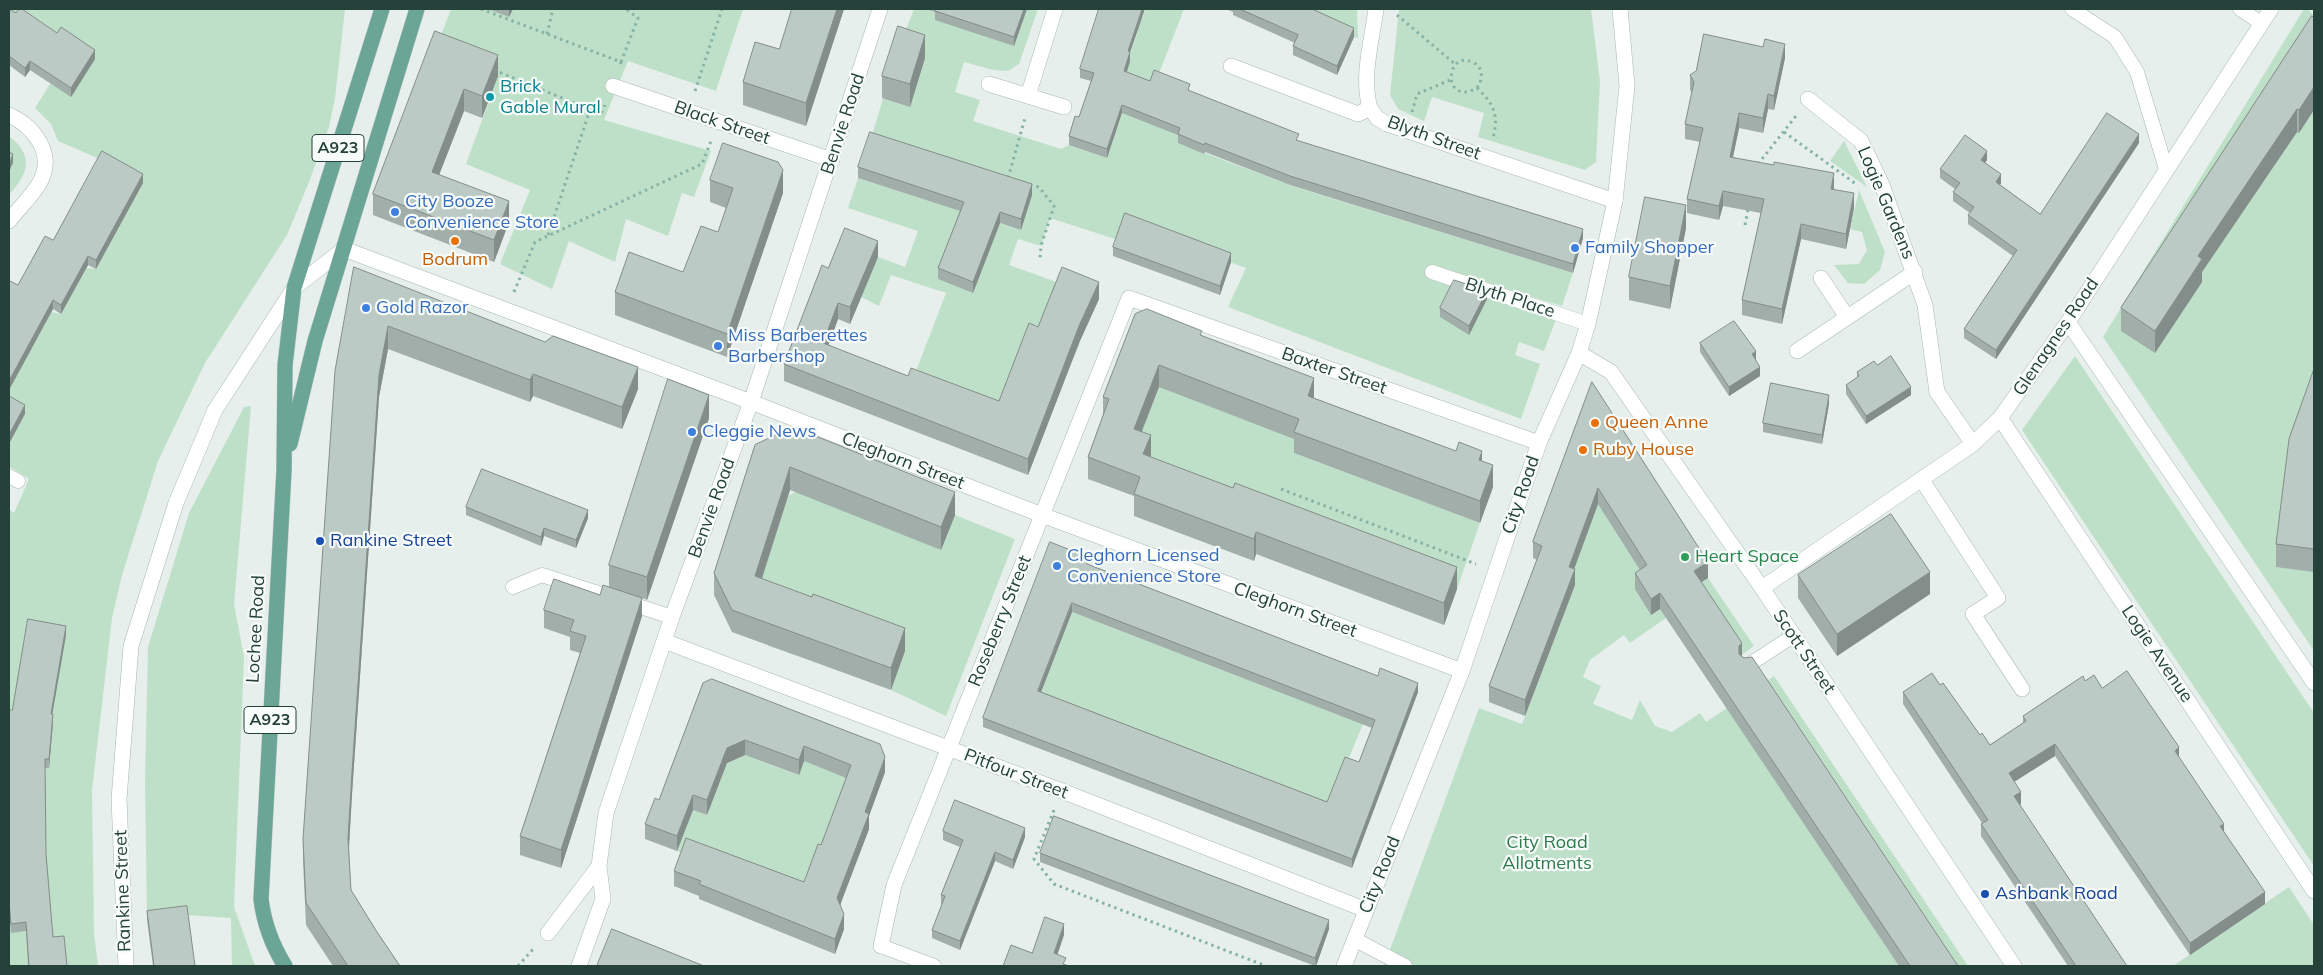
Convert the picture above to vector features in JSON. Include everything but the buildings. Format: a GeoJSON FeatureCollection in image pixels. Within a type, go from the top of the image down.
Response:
{"type":"FeatureCollection","features":[{"type":"Feature","properties":{"kind":"main road","name":"Lochee Road"},"geometry":{"type":"LineString","coordinates":[[285,966],[269,935],[261,899],[284,470],[285,365],[294,288],[382,9]]}},
{"type":"Feature","properties":{"kind":"main road","name":"Lochee Road"},"geometry":{"type":"LineString","coordinates":[[284,470],[314,341],[417,9]]}},
{"type":"Feature","properties":{"kind":"street","name":"Benvie Road"},"geometry":{"type":"LineString","coordinates":[[579,966],[603,899],[599,866],[606,813],[672,617],[750,402],[832,160],[880,9]]}},
{"type":"Feature","properties":{"kind":"street"},"geometry":{"type":"LineString","coordinates":[[1028,96],[1055,9]]}},
{"type":"Feature","properties":{"kind":"street"},"geometry":{"type":"LineString","coordinates":[[1370,108],[1366,94],[1376,9]]}},
{"type":"Feature","properties":{"kind":"street","name":"City Road"},"geometry":{"type":"LineString","coordinates":[[1344,966],[1462,671],[1539,443],[1579,353],[1588,324],[1615,201],[1627,86],[1620,9]]}},
{"type":"Feature","properties":{"kind":"street","name":"Glenagnes Road"},"geometry":{"type":"LineString","coordinates":[[1762,588],[1973,444],[2000,418],[2068,322],[2271,9]]}},
{"type":"Feature","properties":{"kind":"street","name":"Blyth Street"},"geometry":{"type":"LineString","coordinates":[[1231,66],[1358,114],[1370,108],[1377,118],[1407,130],[1615,201]]}},
{"type":"Feature","properties":{"kind":"street"},"geometry":{"type":"LineString","coordinates":[[989,84],[1064,107]]}},
{"type":"Feature","properties":{"kind":"street","name":"Black Street"},"geometry":{"type":"LineString","coordinates":[[613,86],[832,160]]}},
{"type":"Feature","properties":{"kind":"street","name":"Logie Gardens"},"geometry":{"type":"LineString","coordinates":[[1808,99],[1860,140],[1882,185],[1926,305],[1937,392],[1973,444]]}},
{"type":"Feature","properties":{"kind":"street"},"geometry":{"type":"LineString","coordinates":[[9,115],[25,122],[40,141],[46,162],[40,184],[9,221]]}},
{"type":"Feature","properties":{"kind":"street","name":"Rankine Street"},"geometry":{"type":"LineString","coordinates":[[126,966],[119,799],[131,646],[176,503],[215,410],[294,288],[344,249]]}},
{"type":"Feature","properties":{"kind":"street","name":"Cleghorn Street"},"geometry":{"type":"LineString","coordinates":[[344,249],[507,309],[1042,515],[1462,671]]}},
{"type":"Feature","properties":{"kind":"street","name":"Logie Gardens"},"geometry":{"type":"LineString","coordinates":[[1797,351],[1915,272]]}},
{"type":"Feature","properties":{"kind":"street"},"geometry":{"type":"LineString","coordinates":[[1822,278],[1847,317]]}},
{"type":"Feature","properties":{"kind":"street","name":"Baxter Street"},"geometry":{"type":"LineString","coordinates":[[1129,298],[1539,443]]}},
{"type":"Feature","properties":{"kind":"street","name":"Roseberry Street"},"geometry":{"type":"LineString","coordinates":[[881,946],[894,885],[1129,298]]}},
{"type":"Feature","properties":{"kind":"street"},"geometry":{"type":"LineString","coordinates":[[2068,322],[2314,683]]}},
{"type":"Feature","properties":{"kind":"street","name":"Scott Street"},"geometry":{"type":"LineString","coordinates":[[1579,353],[1611,372],[1762,588],[2014,966]]}},
{"type":"Feature","properties":{"kind":"street","name":"Logie Avenue"},"geometry":{"type":"LineString","coordinates":[[2000,418],[2314,890]]}},
{"type":"Feature","properties":{"kind":"street"},"geometry":{"type":"LineString","coordinates":[[1922,480],[1998,598],[1973,614],[2022,690]]}},
{"type":"Feature","properties":{"kind":"street","name":"Pitfour Street"},"geometry":{"type":"LineString","coordinates":[[664,641],[1062,791],[1366,910]]}},
{"type":"Feature","properties":{"kind":"street","name":"Benvie Road"},"geometry":{"type":"LineString","coordinates":[[548,933],[599,866]]}},
{"type":"Feature","properties":{"kind":"lane"},"geometry":{"type":"LineString","coordinates":[[2072,9],[2115,37],[2137,72],[2166,169]]}},
{"type":"Feature","properties":{"kind":"lane"},"geometry":{"type":"LineString","coordinates":[[2240,9],[2261,23]]}},
{"type":"Feature","properties":{"kind":"lane","name":"Blyth Place"},"geometry":{"type":"LineString","coordinates":[[1432,272],[1588,324]]}},
{"type":"Feature","properties":{"kind":"lane"},"geometry":{"type":"LineString","coordinates":[[513,587],[542,575],[672,617]]}},
{"type":"Feature","properties":{"kind":"lane"},"geometry":{"type":"LineString","coordinates":[[1747,666],[1793,636]]}},
{"type":"Feature","properties":{"kind":"lane"},"geometry":{"type":"LineString","coordinates":[[1354,939],[1405,966]]}},
{"type":"Feature","properties":{"kind":"lane"},"geometry":{"type":"LineString","coordinates":[[881,946],[934,966]]}},
{"type":"Feature","properties":{"kind":"path"},"geometry":{"type":"LineString","coordinates":[[481,9],[621,62]]}},
{"type":"Feature","properties":{"kind":"path"},"geometry":{"type":"LineString","coordinates":[[546,34],[553,9]]}},
{"type":"Feature","properties":{"kind":"path"},"geometry":{"type":"LineString","coordinates":[[490,68],[601,114],[638,18],[626,9]]}},
{"type":"Feature","properties":{"kind":"path"},"geometry":{"type":"LineString","coordinates":[[689,112],[722,9]]}},
{"type":"Feature","properties":{"kind":"path"},"geometry":{"type":"LineString","coordinates":[[1376,9],[1400,16],[1455,64]]}},
{"type":"Feature","properties":{"kind":"path"},"geometry":{"type":"LineString","coordinates":[[1463,61],[1471,61],[1478,65],[1482,73],[1482,81],[1477,88],[1470,92],[1461,92],[1454,87],[1450,80],[1451,71],[1455,64],[1463,61]]}},
{"type":"Feature","properties":{"kind":"path"},"geometry":{"type":"LineString","coordinates":[[1407,130],[1417,94],[1450,80]]}},
{"type":"Feature","properties":{"kind":"path"},"geometry":{"type":"LineString","coordinates":[[1477,88],[1489,100],[1497,121],[1488,158]]}},
{"type":"Feature","properties":{"kind":"path"},"geometry":{"type":"LineString","coordinates":[[1008,178],[1026,117],[1028,96]]}},
{"type":"Feature","properties":{"kind":"path"},"geometry":{"type":"LineString","coordinates":[[1755,169],[1808,99]]}},
{"type":"Feature","properties":{"kind":"path"},"geometry":{"type":"LineString","coordinates":[[547,236],[590,110]]}},
{"type":"Feature","properties":{"kind":"path"},"geometry":{"type":"LineString","coordinates":[[507,309],[535,242],[702,164],[719,122]]}},
{"type":"Feature","properties":{"kind":"path"},"geometry":{"type":"LineString","coordinates":[[1784,132],[1868,192],[1882,185]]}},
{"type":"Feature","properties":{"kind":"path"},"geometry":{"type":"LineString","coordinates":[[999,175],[1016,180]]}},
{"type":"Feature","properties":{"kind":"path"},"geometry":{"type":"LineString","coordinates":[[1024,182],[1039,188],[1054,206],[1041,246],[1040,258]]}},
{"type":"Feature","properties":{"kind":"path"},"geometry":{"type":"LineString","coordinates":[[1745,225],[1748,206]]}},
{"type":"Feature","properties":{"kind":"path"},"geometry":{"type":"LineString","coordinates":[[1281,489],[1496,571]]}},
{"type":"Feature","properties":{"kind":"path"},"geometry":{"type":"LineString","coordinates":[[1062,791],[1034,859],[1054,884],[1266,966]]}},
{"type":"Feature","properties":{"kind":"green space"},"geometry":{"type":"Polygon","coordinates":[[[9,9],[345,9],[335,98],[329,127],[309,182],[287,235],[205,363],[158,461],[122,575],[112,618],[92,790],[94,933],[98,966],[9,966],[9,511],[14,513],[29,479],[9,466],[9,389],[51,312],[61,314],[86,268],[96,269],[143,183],[102,160],[58,141],[51,124],[35,108],[50,84],[57,42],[9,9]]]}},
{"type":"Feature","properties":{"kind":"green space"},"geometry":{"type":"Polygon","coordinates":[[[451,9],[488,9],[509,17],[513,9],[743,9],[716,91],[628,61],[604,120],[711,151],[694,197],[682,193],[668,236],[626,219],[615,262],[569,241],[552,289],[500,264],[530,190],[466,164],[498,76],[437,46],[451,9]]]}},
{"type":"Feature","properties":{"kind":"green space"},"geometry":{"type":"Polygon","coordinates":[[[914,9],[925,9],[937,13],[1014,46],[1027,9],[1038,9],[1019,64],[1008,71],[993,70],[964,62],[955,92],[980,100],[973,121],[1061,149],[1069,145],[1107,158],[1129,94],[1118,91],[1138,31],[1100,17],[1110,9],[1142,19],[1146,9],[1184,9],[1144,112],[1180,136],[1178,143],[1295,187],[1573,273],[1562,306],[1430,267],[1427,278],[1455,286],[1469,334],[1488,296],[1556,319],[1544,351],[1519,342],[1515,355],[1540,364],[1521,419],[1228,307],[1246,268],[1188,247],[1118,240],[1050,218],[1041,246],[1018,239],[1009,265],[1062,284],[1044,328],[1080,343],[1074,357],[1004,420],[911,384],[946,293],[891,275],[879,306],[861,297],[878,257],[905,267],[918,231],[848,208],[858,178],[1021,230],[1032,195],[870,142],[898,49],[914,9]]]}},
{"type":"Feature","properties":{"kind":"green space"},"geometry":{"type":"Polygon","coordinates":[[[1306,9],[1357,9],[1358,38],[1354,37],[1306,9]]]}},
{"type":"Feature","properties":{"kind":"green space"},"geometry":{"type":"Polygon","coordinates":[[[1399,9],[1591,9],[1600,81],[1596,162],[1585,170],[1478,137],[1484,113],[1432,97],[1424,121],[1398,109],[1390,95],[1399,9]]]}},
{"type":"Feature","properties":{"kind":"green space"},"geometry":{"type":"Polygon","coordinates":[[[2304,9],[2308,9],[2314,16],[2314,651],[2103,337],[2304,9]]]}},
{"type":"Feature","properties":{"kind":"green space"},"geometry":{"type":"Polygon","coordinates":[[[9,136],[23,151],[26,165],[21,180],[9,195],[9,172],[13,163],[9,161],[9,136]]]}},
{"type":"Feature","properties":{"kind":"green space"},"geometry":{"type":"Polygon","coordinates":[[[1844,141],[1867,187],[1830,161],[1844,141]]]}},
{"type":"Feature","properties":{"kind":"green space"},"geometry":{"type":"Polygon","coordinates":[[[1859,190],[1885,252],[1880,270],[1864,284],[1848,283],[1834,265],[1859,264],[1867,250],[1862,232],[1850,229],[1859,190]]]}},
{"type":"Feature","properties":{"kind":"green space"},"geometry":{"type":"Polygon","coordinates":[[[2075,356],[2314,713],[2314,866],[2022,430],[2075,356]]]}},
{"type":"Feature","properties":{"kind":"green space"},"geometry":{"type":"Polygon","coordinates":[[[1162,380],[1187,390],[1193,400],[1299,440],[1294,453],[1480,523],[1457,589],[1148,478],[1141,433],[1162,380]]]}},
{"type":"Feature","properties":{"kind":"green space"},"geometry":{"type":"Polygon","coordinates":[[[251,406],[234,604],[244,657],[234,907],[255,966],[232,966],[231,918],[187,915],[147,920],[145,780],[148,647],[189,513],[244,407],[251,406]]]}},
{"type":"Feature","properties":{"kind":"green space"},"geometry":{"type":"Polygon","coordinates":[[[795,492],[955,515],[1015,539],[946,716],[891,690],[905,651],[798,656],[768,646],[781,609],[757,593],[788,496],[795,492]]]}},
{"type":"Feature","properties":{"kind":"green space","name":"City Road Allotments"},"geometry":{"type":"Polygon","coordinates":[[[1602,493],[1647,581],[1652,614],[1708,578],[1754,646],[1740,656],[1699,595],[1630,643],[1624,635],[1590,660],[1583,677],[1601,686],[1593,704],[1632,720],[1640,700],[1655,726],[1672,732],[1700,713],[1706,722],[1727,708],[1899,966],[1384,966],[1479,708],[1522,724],[1575,585],[1572,573],[1602,493]]]}},
{"type":"Feature","properties":{"kind":"green space"},"geometry":{"type":"Polygon","coordinates":[[[1072,612],[1363,724],[1327,811],[1038,700],[1072,612]]]}},
{"type":"Feature","properties":{"kind":"green space"},"geometry":{"type":"Polygon","coordinates":[[[1774,676],[1968,966],[1947,966],[1760,686],[1774,676]]]}},
{"type":"Feature","properties":{"kind":"green space"},"geometry":{"type":"Polygon","coordinates":[[[745,755],[798,775],[804,761],[851,780],[808,887],[842,900],[839,916],[677,851],[693,810],[707,815],[727,763],[745,755]]]}},
{"type":"Feature","properties":{"kind":"green space"},"geometry":{"type":"Polygon","coordinates":[[[2289,887],[2314,925],[2314,966],[2173,966],[2289,887]]]}},
{"type":"Feature","properties":{"kind":"place","name":"Brick Gable Mural"},"geometry":{"type":"Point","coordinates":[490,97]}},
{"type":"Feature","properties":{"kind":"place","name":"City Booze Convenience Store"},"geometry":{"type":"Point","coordinates":[395,212]}},
{"type":"Feature","properties":{"kind":"place","name":"Bodrum"},"geometry":{"type":"Point","coordinates":[455,241]}},
{"type":"Feature","properties":{"kind":"place","name":"Family Shopper"},"geometry":{"type":"Point","coordinates":[1575,248]}},
{"type":"Feature","properties":{"kind":"place","name":"Gold Razor"},"geometry":{"type":"Point","coordinates":[366,308]}},
{"type":"Feature","properties":{"kind":"place","name":"Miss Barberettes Barbershop"},"geometry":{"type":"Point","coordinates":[718,346]}},
{"type":"Feature","properties":{"kind":"place","name":"Queen Anne"},"geometry":{"type":"Point","coordinates":[1595,423]}},
{"type":"Feature","properties":{"kind":"place","name":"Cleggie News"},"geometry":{"type":"Point","coordinates":[692,432]}},
{"type":"Feature","properties":{"kind":"place","name":"Ruby House"},"geometry":{"type":"Point","coordinates":[1583,450]}},
{"type":"Feature","properties":{"kind":"place","name":"Rankine Street"},"geometry":{"type":"Point","coordinates":[320,541]}},
{"type":"Feature","properties":{"kind":"place","name":"Heart Space"},"geometry":{"type":"Point","coordinates":[1685,557]}},
{"type":"Feature","properties":{"kind":"place","name":"Cleghorn Licensed Convenience Store"},"geometry":{"type":"Point","coordinates":[1057,566]}},
{"type":"Feature","properties":{"kind":"place","name":"Ashbank Road"},"geometry":{"type":"Point","coordinates":[1985,894]}}]}
